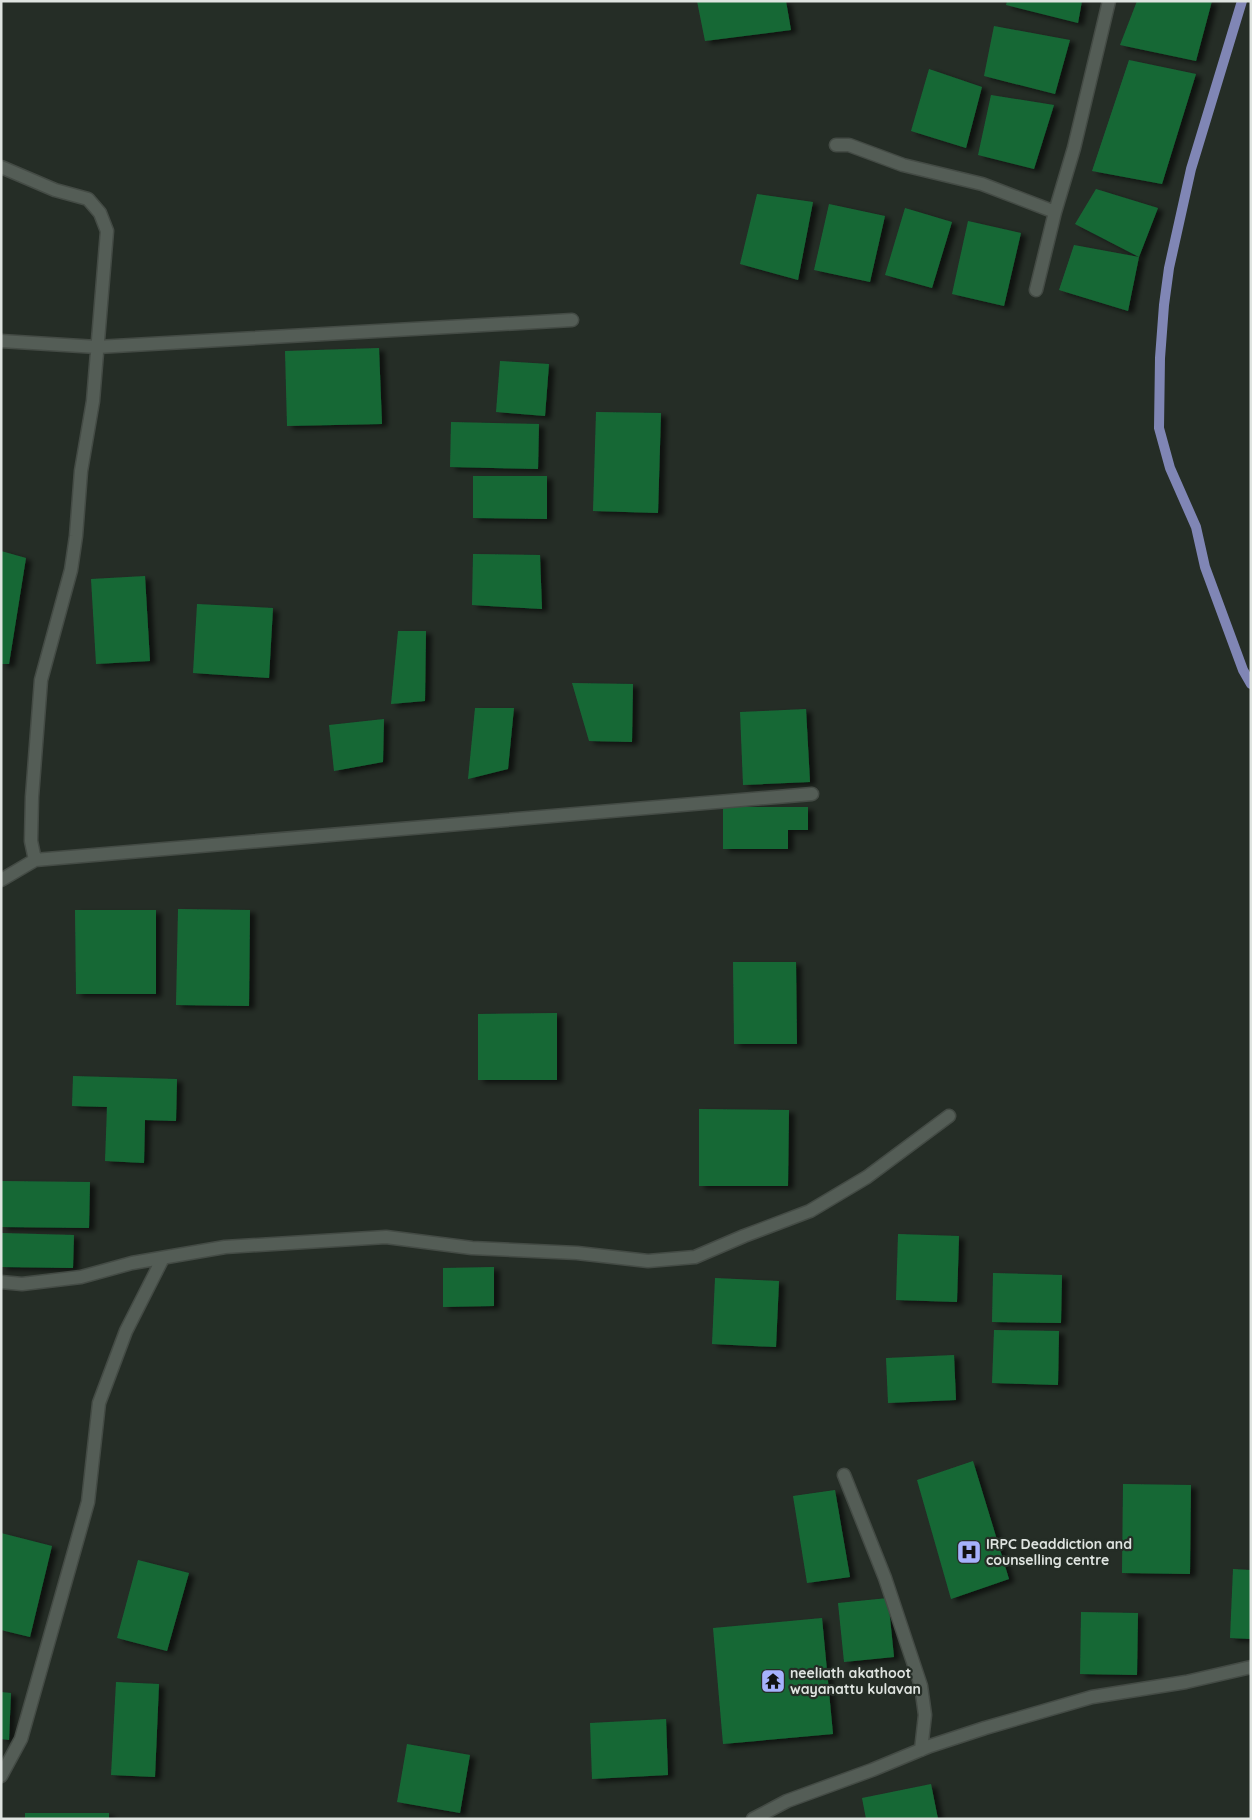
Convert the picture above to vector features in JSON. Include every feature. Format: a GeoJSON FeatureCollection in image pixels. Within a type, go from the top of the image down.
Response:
{"type":"FeatureCollection","features":[{"type":"Feature","properties":{"kind":"street"},"geometry":{"type":"LineString","coordinates":[[1036,290],[1054,212],[1074,148],[1109,1]]}},
{"type":"Feature","properties":{"kind":"street"},"geometry":{"type":"LineString","coordinates":[[836,145],[849,145],[903,164],[982,184],[1054,212]]}},
{"type":"Feature","properties":{"kind":"street"},"geometry":{"type":"LineString","coordinates":[[1,167],[55,190],[88,199],[100,213],[107,230],[94,401],[81,471],[76,536],[70,570],[41,680],[32,797],[31,841],[35,860]]}},
{"type":"Feature","properties":{"kind":"street"},"geometry":{"type":"LineString","coordinates":[[1,341],[97,347],[572,320]]}},
{"type":"Feature","properties":{"kind":"street"},"geometry":{"type":"LineString","coordinates":[[1,880],[35,860],[812,794]]}},
{"type":"Feature","properties":{"kind":"street"},"geometry":{"type":"LineString","coordinates":[[1,1282],[22,1284],[81,1277],[132,1262],[225,1247],[386,1237],[472,1248],[648,1260],[695,1257],[810,1211],[867,1177],[949,1116]]}},
{"type":"Feature","properties":{"kind":"street"},"geometry":{"type":"LineString","coordinates":[[1,1776],[21,1739],[88,1502],[99,1403],[126,1331],[163,1258]]}},
{"type":"Feature","properties":{"kind":"street"},"geometry":{"type":"LineString","coordinates":[[844,1475],[885,1578],[920,1686],[924,1715],[920,1750]]}},
{"type":"Feature","properties":{"kind":"street"},"geometry":{"type":"LineString","coordinates":[[753,1819],[787,1801],[920,1750],[985,1728],[1092,1697],[1186,1682],[1251,1668]]}},
{"type":"Feature","properties":{"kind":"building"},"geometry":{"type":"Polygon","coordinates":[[[697,1],[786,1],[791,30],[705,41],[697,1]]]}},
{"type":"Feature","properties":{"kind":"building"},"geometry":{"type":"Polygon","coordinates":[[[1007,1],[1082,1],[1078,23],[1006,5],[1007,1]]]}},
{"type":"Feature","properties":{"kind":"building"},"geometry":{"type":"Polygon","coordinates":[[[1137,1],[1212,1],[1196,61],[1120,45],[1137,1]]]}},
{"type":"Feature","properties":{"kind":"building"},"geometry":{"type":"Polygon","coordinates":[[[994,26],[1070,40],[1055,94],[984,76],[994,26]]]}},
{"type":"Feature","properties":{"kind":"building"},"geometry":{"type":"Polygon","coordinates":[[[1129,60],[1196,74],[1162,184],[1092,171],[1129,60]]]}},
{"type":"Feature","properties":{"kind":"building"},"geometry":{"type":"Polygon","coordinates":[[[929,69],[982,87],[966,148],[911,131],[929,69]]]}},
{"type":"Feature","properties":{"kind":"building"},"geometry":{"type":"Polygon","coordinates":[[[991,95],[1054,105],[1034,169],[978,155],[991,95]]]}},
{"type":"Feature","properties":{"kind":"building"},"geometry":{"type":"Polygon","coordinates":[[[1096,189],[1158,208],[1139,257],[1075,224],[1096,189]]]}},
{"type":"Feature","properties":{"kind":"building"},"geometry":{"type":"Polygon","coordinates":[[[757,194],[813,202],[798,280],[740,264],[757,194]]]}},
{"type":"Feature","properties":{"kind":"building"},"geometry":{"type":"Polygon","coordinates":[[[829,204],[885,216],[870,282],[814,270],[829,204]]]}},
{"type":"Feature","properties":{"kind":"building"},"geometry":{"type":"Polygon","coordinates":[[[905,208],[952,222],[932,288],[885,275],[905,208]]]}},
{"type":"Feature","properties":{"kind":"building"},"geometry":{"type":"Polygon","coordinates":[[[968,221],[1021,233],[1004,306],[952,294],[968,221]]]}},
{"type":"Feature","properties":{"kind":"building"},"geometry":{"type":"Polygon","coordinates":[[[1074,245],[1139,257],[1128,311],[1059,290],[1074,245]]]}},
{"type":"Feature","properties":{"kind":"building"},"geometry":{"type":"Polygon","coordinates":[[[379,348],[382,424],[287,426],[285,351],[379,348]]]}},
{"type":"Feature","properties":{"kind":"building"},"geometry":{"type":"Polygon","coordinates":[[[500,361],[549,364],[545,416],[496,412],[500,361]]]}},
{"type":"Feature","properties":{"kind":"building"},"geometry":{"type":"Polygon","coordinates":[[[596,412],[661,413],[658,513],[593,511],[596,412]]]}},
{"type":"Feature","properties":{"kind":"building"},"geometry":{"type":"Polygon","coordinates":[[[451,422],[539,424],[538,469],[450,467],[451,422]]]}},
{"type":"Feature","properties":{"kind":"building"},"geometry":{"type":"Polygon","coordinates":[[[473,476],[547,476],[547,519],[473,518],[473,476]]]}},
{"type":"Feature","properties":{"kind":"building"},"geometry":{"type":"Polygon","coordinates":[[[1,551],[26,558],[9,664],[1,664],[1,551]]]}},
{"type":"Feature","properties":{"kind":"building"},"geometry":{"type":"Polygon","coordinates":[[[473,554],[540,555],[542,609],[472,605],[473,554]]]}},
{"type":"Feature","properties":{"kind":"building"},"geometry":{"type":"Polygon","coordinates":[[[145,576],[150,661],[96,664],[91,579],[145,576]]]}},
{"type":"Feature","properties":{"kind":"building"},"geometry":{"type":"Polygon","coordinates":[[[197,604],[273,608],[269,678],[193,673],[197,604]]]}},
{"type":"Feature","properties":{"kind":"building"},"geometry":{"type":"Polygon","coordinates":[[[398,631],[426,631],[425,701],[391,704],[398,631]]]}},
{"type":"Feature","properties":{"kind":"building"},"geometry":{"type":"Polygon","coordinates":[[[572,683],[633,684],[632,742],[589,741],[572,683]]]}},
{"type":"Feature","properties":{"kind":"building"},"geometry":{"type":"Polygon","coordinates":[[[475,708],[514,708],[508,769],[468,779],[475,708]]]}},
{"type":"Feature","properties":{"kind":"building"},"geometry":{"type":"Polygon","coordinates":[[[806,709],[810,782],[743,785],[740,712],[806,709]]]}},
{"type":"Feature","properties":{"kind":"building"},"geometry":{"type":"Polygon","coordinates":[[[384,719],[383,762],[334,771],[329,725],[384,719]]]}},
{"type":"Feature","properties":{"kind":"building"},"geometry":{"type":"Polygon","coordinates":[[[723,807],[808,807],[808,830],[788,830],[788,849],[723,849],[723,807]]]}},
{"type":"Feature","properties":{"kind":"building"},"geometry":{"type":"Polygon","coordinates":[[[178,909],[250,910],[249,1006],[176,1005],[178,909]]]}},
{"type":"Feature","properties":{"kind":"building"},"geometry":{"type":"Polygon","coordinates":[[[75,910],[156,910],[156,994],[76,994],[75,910]]]}},
{"type":"Feature","properties":{"kind":"building"},"geometry":{"type":"Polygon","coordinates":[[[733,962],[796,962],[797,1044],[734,1044],[733,962]]]}},
{"type":"Feature","properties":{"kind":"building"},"geometry":{"type":"Polygon","coordinates":[[[557,1013],[557,1080],[478,1080],[478,1014],[557,1013]]]}},
{"type":"Feature","properties":{"kind":"building"},"geometry":{"type":"Polygon","coordinates":[[[73,1076],[177,1079],[176,1121],[145,1120],[144,1163],[105,1161],[107,1107],[72,1106],[73,1076]]]}},
{"type":"Feature","properties":{"kind":"building"},"geometry":{"type":"Polygon","coordinates":[[[699,1109],[789,1110],[788,1186],[699,1186],[699,1109]]]}},
{"type":"Feature","properties":{"kind":"building"},"geometry":{"type":"Polygon","coordinates":[[[1,1181],[90,1182],[89,1228],[1,1227],[1,1181]]]}},
{"type":"Feature","properties":{"kind":"building"},"geometry":{"type":"Polygon","coordinates":[[[1,1233],[74,1235],[73,1268],[1,1267],[1,1233]]]}},
{"type":"Feature","properties":{"kind":"building"},"geometry":{"type":"Polygon","coordinates":[[[898,1234],[959,1236],[957,1302],[896,1300],[898,1234]]]}},
{"type":"Feature","properties":{"kind":"building"},"geometry":{"type":"Polygon","coordinates":[[[494,1267],[494,1306],[443,1307],[443,1268],[494,1267]]]}},
{"type":"Feature","properties":{"kind":"building"},"geometry":{"type":"Polygon","coordinates":[[[993,1273],[1062,1275],[1061,1323],[992,1322],[993,1273]]]}},
{"type":"Feature","properties":{"kind":"building"},"geometry":{"type":"Polygon","coordinates":[[[715,1278],[779,1281],[776,1347],[712,1344],[715,1278]]]}},
{"type":"Feature","properties":{"kind":"building"},"geometry":{"type":"Polygon","coordinates":[[[994,1330],[1059,1331],[1058,1385],[992,1383],[994,1330]]]}},
{"type":"Feature","properties":{"kind":"building"},"geometry":{"type":"Polygon","coordinates":[[[954,1355],[956,1400],[888,1403],[886,1358],[954,1355]]]}},
{"type":"Feature","properties":{"kind":"building","name":"IRPC Deaddiction and counselling centre"},"geometry":{"type":"Polygon","coordinates":[[[973,1461],[1009,1579],[951,1599],[917,1480],[973,1461]]]}},
{"type":"Feature","properties":{"kind":"building"},"geometry":{"type":"Polygon","coordinates":[[[1123,1484],[1191,1485],[1190,1574],[1122,1573],[1123,1484]]]}},
{"type":"Feature","properties":{"kind":"building"},"geometry":{"type":"Polygon","coordinates":[[[835,1490],[850,1577],[807,1583],[793,1496],[835,1490]]]}},
{"type":"Feature","properties":{"kind":"building"},"geometry":{"type":"Polygon","coordinates":[[[1,1533],[52,1546],[30,1637],[1,1630],[1,1533]]]}},
{"type":"Feature","properties":{"kind":"building"},"geometry":{"type":"Polygon","coordinates":[[[138,1560],[189,1573],[167,1651],[117,1638],[138,1560]]]}},
{"type":"Feature","properties":{"kind":"building"},"geometry":{"type":"Polygon","coordinates":[[[1233,1569],[1251,1570],[1251,1639],[1230,1638],[1233,1569]]]}},
{"type":"Feature","properties":{"kind":"building"},"geometry":{"type":"Polygon","coordinates":[[[888,1598],[894,1657],[844,1662],[838,1603],[888,1598]]]}},
{"type":"Feature","properties":{"kind":"building"},"geometry":{"type":"Polygon","coordinates":[[[1081,1612],[1138,1613],[1137,1675],[1080,1674],[1081,1612]]]}},
{"type":"Feature","properties":{"kind":"building","name":"neeliath akathoot wayanattu kulavan"},"geometry":{"type":"Polygon","coordinates":[[[822,1618],[833,1734],[723,1744],[713,1628],[822,1618]]]}},
{"type":"Feature","properties":{"kind":"building"},"geometry":{"type":"Polygon","coordinates":[[[116,1682],[159,1684],[155,1777],[111,1775],[116,1682]]]}},
{"type":"Feature","properties":{"kind":"building"},"geometry":{"type":"Polygon","coordinates":[[[1,1692],[11,1693],[9,1740],[1,1739],[1,1692]]]}},
{"type":"Feature","properties":{"kind":"building"},"geometry":{"type":"Polygon","coordinates":[[[666,1719],[668,1775],[592,1779],[590,1723],[666,1719]]]}},
{"type":"Feature","properties":{"kind":"building"},"geometry":{"type":"Polygon","coordinates":[[[407,1744],[470,1755],[460,1813],[397,1802],[407,1744]]]}},
{"type":"Feature","properties":{"kind":"building"},"geometry":{"type":"Polygon","coordinates":[[[931,1784],[938,1819],[866,1819],[862,1798],[931,1784]]]}},
{"type":"Feature","properties":{"kind":"building"},"geometry":{"type":"Polygon","coordinates":[[[25,1813],[109,1813],[109,1819],[25,1819],[25,1813]]]}},
{"type":"Feature","properties":{"kind":"waterway"},"geometry":{"type":"LineString","coordinates":[[1242,1],[1191,169],[1169,268],[1160,358],[1159,428],[1170,468],[1196,527],[1205,567],[1243,670],[1251,684]]}},
{"type":"Feature","properties":{"kind":"place","name":"IRPC Deaddiction and counselling centre"},"geometry":{"type":"Point","coordinates":[969,1552]}},
{"type":"Feature","properties":{"kind":"place","name":"neeliath akathoot wayanattu kulavan"},"geometry":{"type":"Point","coordinates":[773,1681]}}]}
